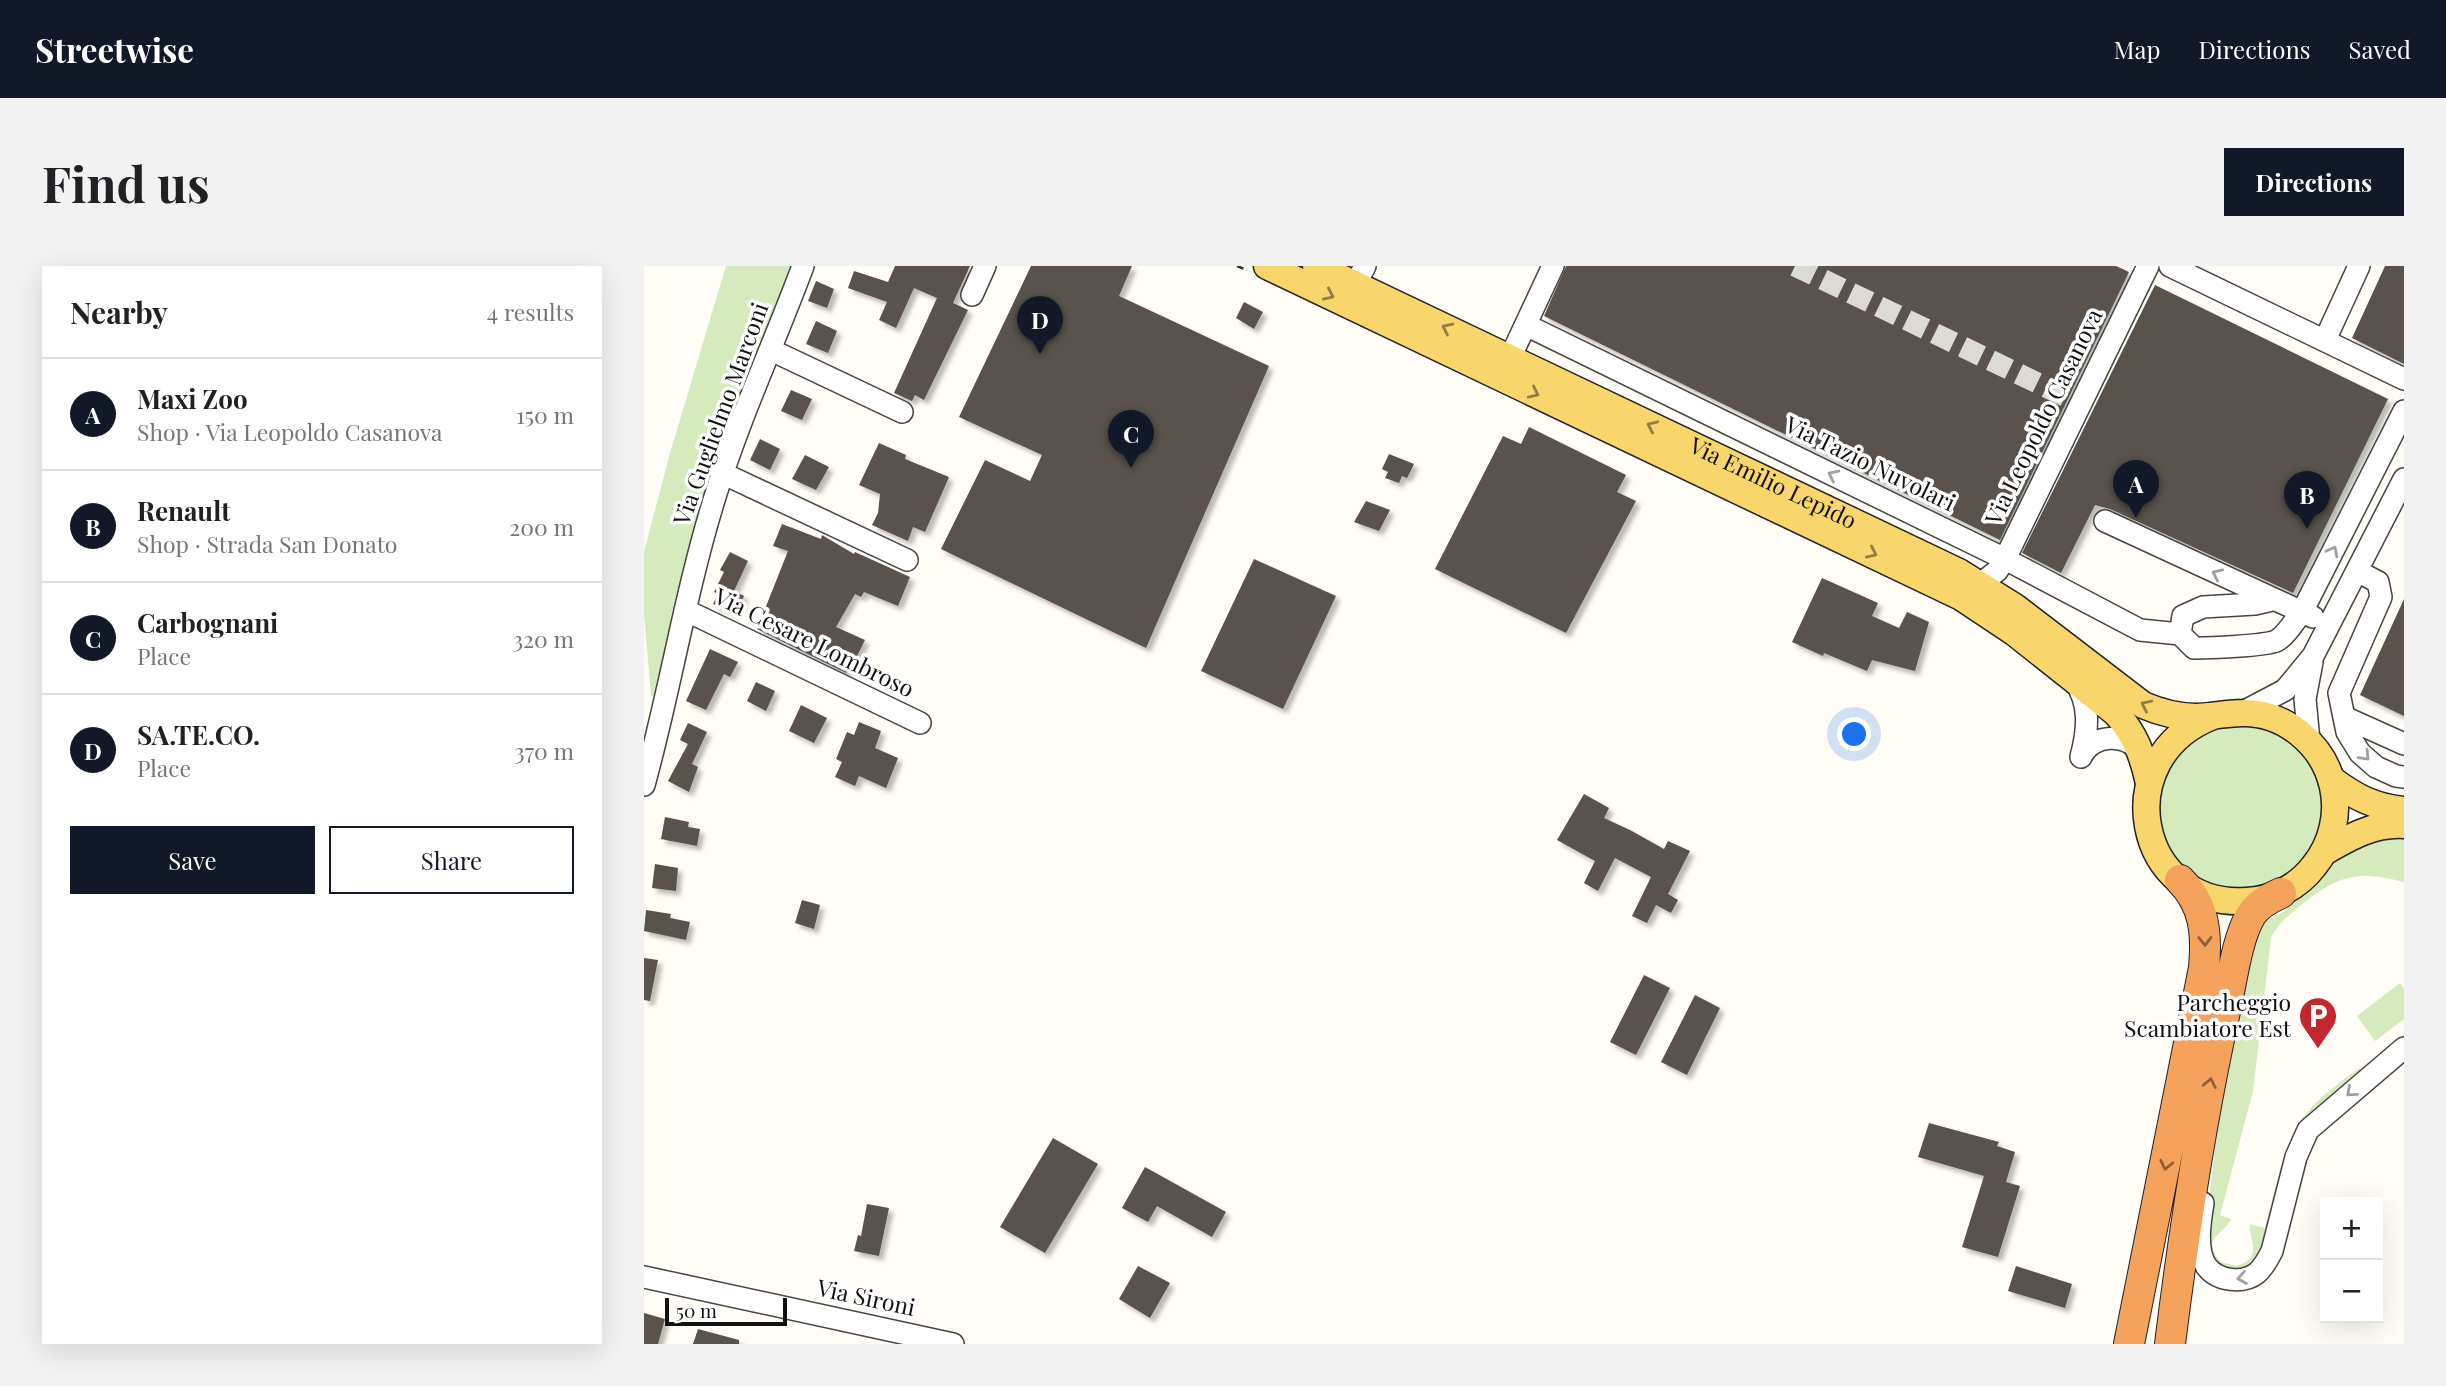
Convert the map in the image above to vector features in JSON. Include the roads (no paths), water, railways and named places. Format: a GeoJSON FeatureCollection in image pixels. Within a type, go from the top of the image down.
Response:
{"type":"FeatureCollection","features":[{"type":"Feature","properties":{"kind":"highway"},"geometry":{"type":"LineString","coordinates":[[2129,1344],[2204,968],[2202,914],[2193,894],[2180,880]]}},
{"type":"Feature","properties":{"kind":"highway"},"geometry":{"type":"LineString","coordinates":[[2170,1344],[2203,1120],[2244,932],[2256,909],[2281,893]]}},
{"type":"Feature","properties":{"kind":"main road","name":"Via Emilio Lepido"},"geometry":{"type":"LineString","coordinates":[[1267,266],[1938,584],[1994,618],[2124,721],[2142,756],[2149,783]]}},
{"type":"Feature","properties":{"kind":"main road","name":"Via Emilio Lepido"},"geometry":{"type":"LineString","coordinates":[[1316,266],[1360,275],[1510,358],[1959,572],[2015,607],[2143,705],[2173,714],[2213,716]]}},
{"type":"Feature","properties":{"kind":"main road"},"geometry":{"type":"LineString","coordinates":[[2243,712],[2272,718],[2292,727],[2309,741],[2327,767],[2334,791],[2335,816],[2324,852],[2310,872],[2281,893],[2253,901],[2225,901],[2198,892],[2180,880],[2165,865],[2151,841],[2146,813],[2149,783],[2158,759],[2176,738],[2187,729],[2213,716],[2243,712]]}},
{"type":"Feature","properties":{"kind":"main road"},"geometry":{"type":"LineString","coordinates":[[2331,779],[2354,797],[2368,803],[2404,810]]}},
{"type":"Feature","properties":{"kind":"main road"},"geometry":{"type":"LineString","coordinates":[[2324,852],[2369,829],[2385,825],[2404,825]]}},
{"type":"Feature","properties":{"kind":"street","name":"Via Guglielmo Marconi"},"geometry":{"type":"LineString","coordinates":[[644,785],[647,759],[722,473],[803,266]]}},
{"type":"Feature","properties":{"kind":"street"},"geometry":{"type":"LineString","coordinates":[[972,295],[985,266]]}},
{"type":"Feature","properties":{"kind":"street"},"geometry":{"type":"LineString","coordinates":[[1510,358],[1553,266]]}},
{"type":"Feature","properties":{"kind":"street","name":"Via Leopoldo Casanova"},"geometry":{"type":"LineString","coordinates":[[1980,584],[1997,571],[2005,559],[2148,266]]}},
{"type":"Feature","properties":{"kind":"street"},"geometry":{"type":"LineString","coordinates":[[2170,266],[2404,379]]}},
{"type":"Feature","properties":{"kind":"street"},"geometry":{"type":"LineString","coordinates":[[2325,340],[2358,266]]}},
{"type":"Feature","properties":{"kind":"street","name":"Via Tazio Nuvolari"},"geometry":{"type":"LineString","coordinates":[[1525,325],[2005,559],[2140,631],[2180,634],[2194,648],[2212,648],[2277,640],[2302,612]]}},
{"type":"Feature","properties":{"kind":"street"},"geometry":{"type":"LineString","coordinates":[[771,350],[902,412]]}},
{"type":"Feature","properties":{"kind":"street"},"geometry":{"type":"LineString","coordinates":[[2302,612],[2404,411]]}},
{"type":"Feature","properties":{"kind":"street"},"geometry":{"type":"LineString","coordinates":[[722,473],[908,559]]}},
{"type":"Feature","properties":{"kind":"street"},"geometry":{"type":"LineString","coordinates":[[2243,712],[2272,699],[2284,690],[2313,656],[2357,571],[2396,516],[2404,479]]}},
{"type":"Feature","properties":{"kind":"street"},"geometry":{"type":"LineString","coordinates":[[2105,521],[2330,625]]}},
{"type":"Feature","properties":{"kind":"street"},"geometry":{"type":"LineString","coordinates":[[2357,571],[2378,582],[2381,597],[2339,693],[2347,732],[2360,753],[2376,767],[2404,777]]}},
{"type":"Feature","properties":{"kind":"street"},"geometry":{"type":"LineString","coordinates":[[2180,634],[2183,616],[2203,607],[2255,604],[2272,600]]}},
{"type":"Feature","properties":{"kind":"street","name":"Via Cesare Lombroso"},"geometry":{"type":"LineString","coordinates":[[685,610],[920,723]]}},
{"type":"Feature","properties":{"kind":"street"},"geometry":{"type":"LineString","coordinates":[[2309,741],[2305,699],[2313,656]]}},
{"type":"Feature","properties":{"kind":"street","name":"Via Emilio Lepido"},"geometry":{"type":"LineString","coordinates":[[2064,672],[2078,686],[2086,710],[2086,732],[2081,757],[2087,746],[2109,738],[2133,745],[2142,756]]}},
{"type":"Feature","properties":{"kind":"street"},"geometry":{"type":"LineString","coordinates":[[2344,717],[2404,744]]}},
{"type":"Feature","properties":{"kind":"street"},"geometry":{"type":"LineString","coordinates":[[2203,1120],[2207,1175],[2201,1218],[2202,1254],[2207,1267],[2216,1275],[2231,1280],[2244,1279],[2255,1275],[2265,1265],[2272,1251],[2296,1157],[2308,1130],[2404,1048]]}},
{"type":"Feature","properties":{"kind":"street","name":"Via Sironi"},"geometry":{"type":"LineString","coordinates":[[644,1277],[953,1344]]}},
{"type":"Feature","properties":{"kind":"tunnel"},"geometry":{"type":"LineString","coordinates":[[1795,266],[2079,403]]}},
{"type":"Feature","properties":{"kind":"place","name":"SA.TE.CO."},"geometry":{"type":"Point","coordinates":[1040,354]}},
{"type":"Feature","properties":{"kind":"place","name":"Carbognani"},"geometry":{"type":"Point","coordinates":[1131,468]}},
{"type":"Feature","properties":{"kind":"place","name":"Maxi Zoo"},"geometry":{"type":"Point","coordinates":[2136,518]}},
{"type":"Feature","properties":{"kind":"place","name":"Renault"},"geometry":{"type":"Point","coordinates":[2307,529]}},
{"type":"Feature","properties":{"kind":"place","name":"Parcheggio Scambiatore Est"},"geometry":{"type":"Point","coordinates":[2318,1050]}}]}
